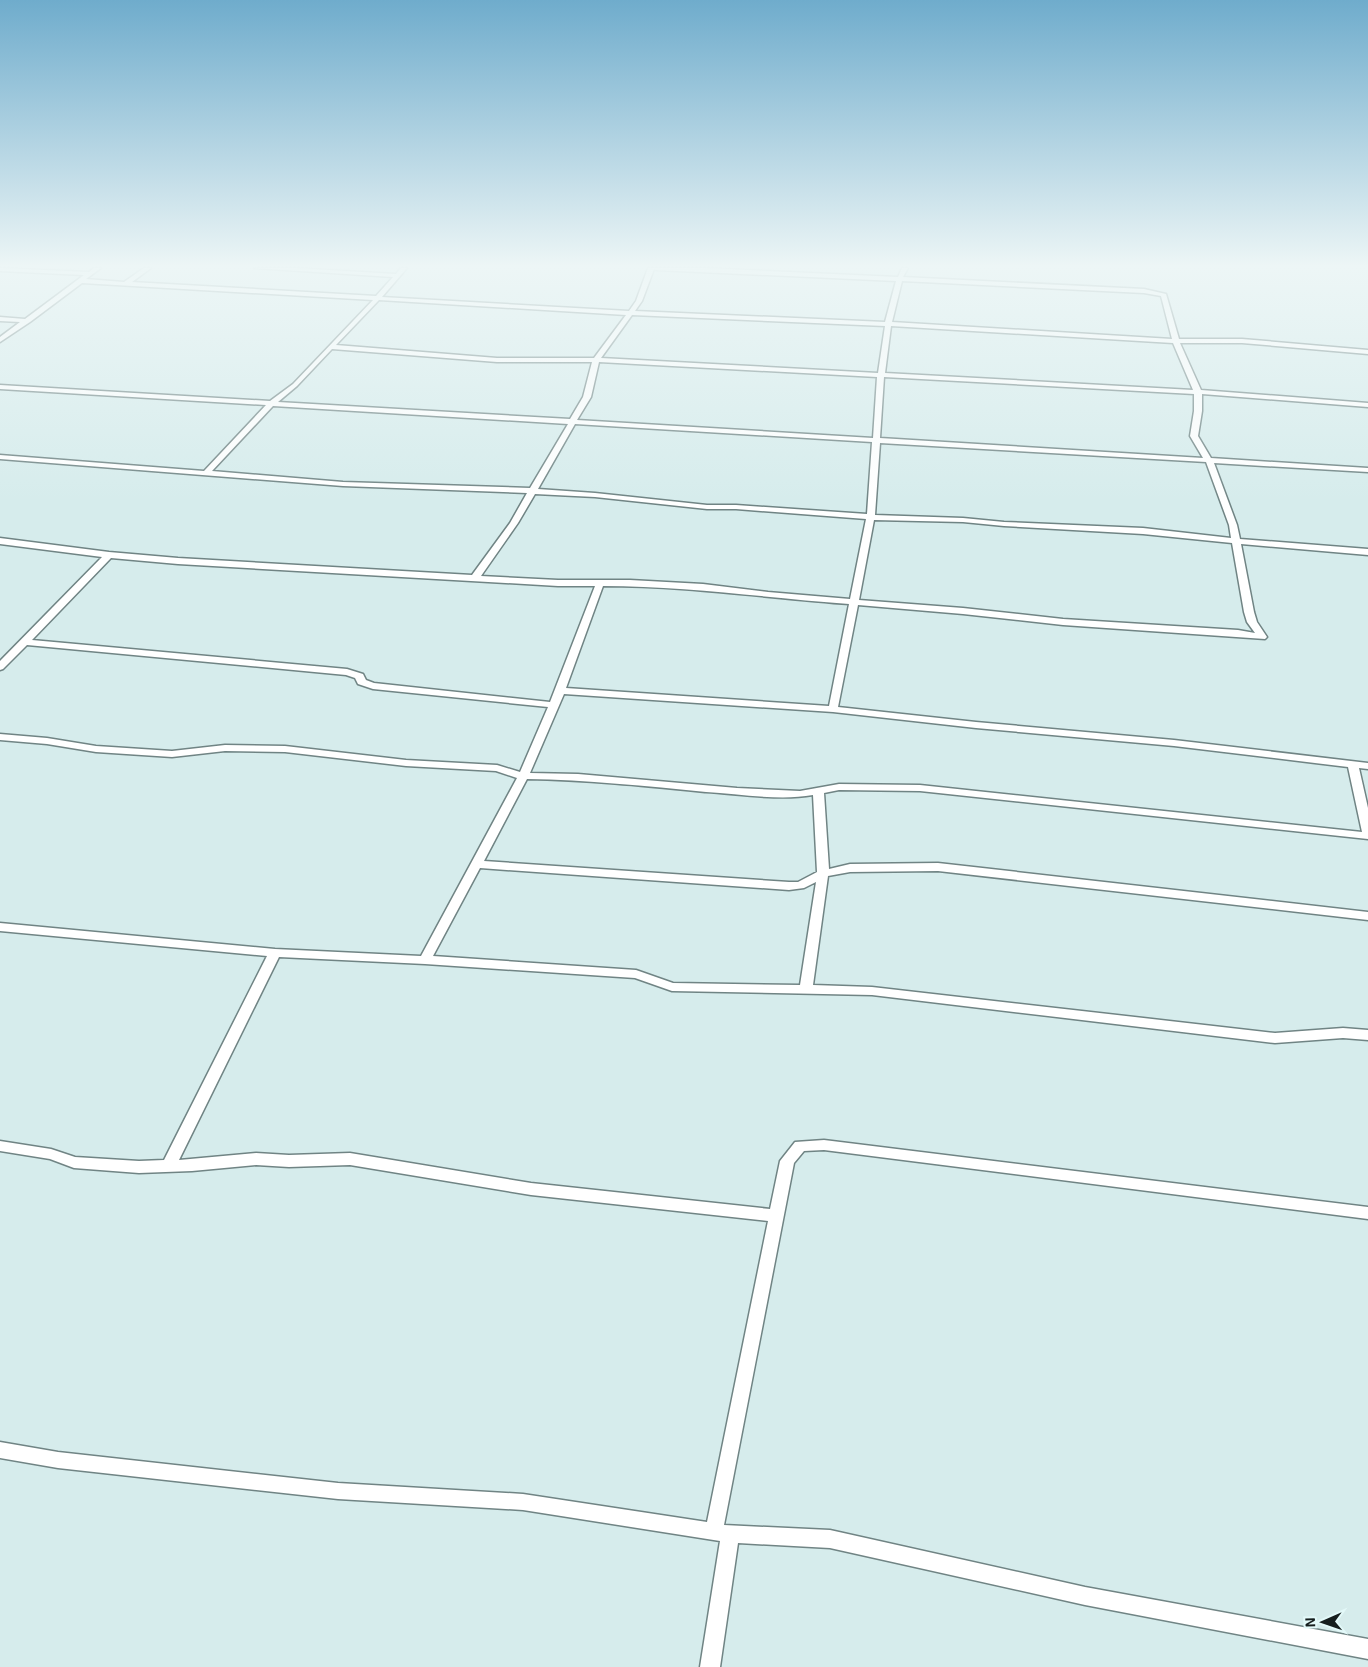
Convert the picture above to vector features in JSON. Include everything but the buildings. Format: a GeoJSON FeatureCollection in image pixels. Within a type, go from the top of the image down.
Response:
{"type":"FeatureCollection","features":[{"type":"Feature","properties":{"kind":"street"},"geometry":{"type":"LineString","coordinates":[[475,578],[514,524],[587,397],[596,360],[607,346]]}},
{"type":"Feature","properties":{"kind":"street"},"geometry":{"type":"LineString","coordinates":[[833,709],[871,517],[881,376],[885,346]]}},
{"type":"Feature","properties":{"kind":"street"},"geometry":{"type":"LineString","coordinates":[[0,540],[109,555],[178,561],[558,583],[702,587],[768,595],[963,611],[1063,622],[1238,633],[1262,637],[1252,622],[1233,525],[1221,498],[1209,461],[1194,436],[1198,411],[1198,392],[1177,346]]}},
{"type":"Feature","properties":{"kind":"street"},"geometry":{"type":"LineString","coordinates":[[1297,346],[1368,352]]}},
{"type":"Feature","properties":{"kind":"street"},"geometry":{"type":"LineString","coordinates":[[206,473],[272,403],[295,385],[331,347],[520,360],[564,362],[596,360],[1198,392],[1368,405]]}},
{"type":"Feature","properties":{"kind":"street"},"geometry":{"type":"LineString","coordinates":[[0,387],[1368,470]]}},
{"type":"Feature","properties":{"kind":"street"},"geometry":{"type":"LineString","coordinates":[[0,457],[343,484],[595,495],[706,507],[736,506],[894,520],[963,520],[1004,524],[1144,531],[1368,552]]}},
{"type":"Feature","properties":{"kind":"street"},"geometry":{"type":"LineString","coordinates":[[0,667],[109,555]]}},
{"type":"Feature","properties":{"kind":"street"},"geometry":{"type":"LineString","coordinates":[[425,960],[523,776],[560,691],[600,583]]}},
{"type":"Feature","properties":{"kind":"street"},"geometry":{"type":"LineString","coordinates":[[23,642],[347,672],[360,676],[362,682],[372,686],[554,704]]}},
{"type":"Feature","properties":{"kind":"street"},"geometry":{"type":"LineString","coordinates":[[560,691],[833,709],[976,725],[1174,743],[1368,766]]}},
{"type":"Feature","properties":{"kind":"street"},"geometry":{"type":"LineString","coordinates":[[0,737],[47,741],[96,749],[147,753],[202,752],[225,748],[256,747],[285,749],[406,763],[497,768],[523,776],[578,777],[773,793],[800,794],[818,790],[854,787],[920,788],[1368,834],[1353,765]]}},
{"type":"Feature","properties":{"kind":"street"},"geometry":{"type":"LineString","coordinates":[[806,990],[823,874],[818,790]]}},
{"type":"Feature","properties":{"kind":"street"},"geometry":{"type":"LineString","coordinates":[[476,864],[789,886],[800,885],[823,874],[850,868],[938,867],[1368,916]]}},
{"type":"Feature","properties":{"kind":"street"},"geometry":{"type":"LineString","coordinates":[[0,927],[276,953],[425,960],[636,974],[672,987],[872,991],[1275,1038],[1343,1033],[1368,1035]]}},
{"type":"Feature","properties":{"kind":"street"},"geometry":{"type":"LineString","coordinates":[[169,1165],[276,953]]}},
{"type":"Feature","properties":{"kind":"street"},"geometry":{"type":"LineString","coordinates":[[710,1667],[722,1533],[776,1216],[787,1161],[800,1146],[824,1145],[1368,1212]]}},
{"type":"Feature","properties":{"kind":"street"},"geometry":{"type":"LineString","coordinates":[[0,1146],[51,1154],[74,1162],[139,1167],[256,1160],[350,1159],[531,1189],[776,1216]]}},
{"type":"Feature","properties":{"kind":"street"},"geometry":{"type":"LineString","coordinates":[[0,1450],[77,1462],[338,1491],[523,1502],[722,1533],[830,1539],[1085,1596],[1368,1649]]}}]}
